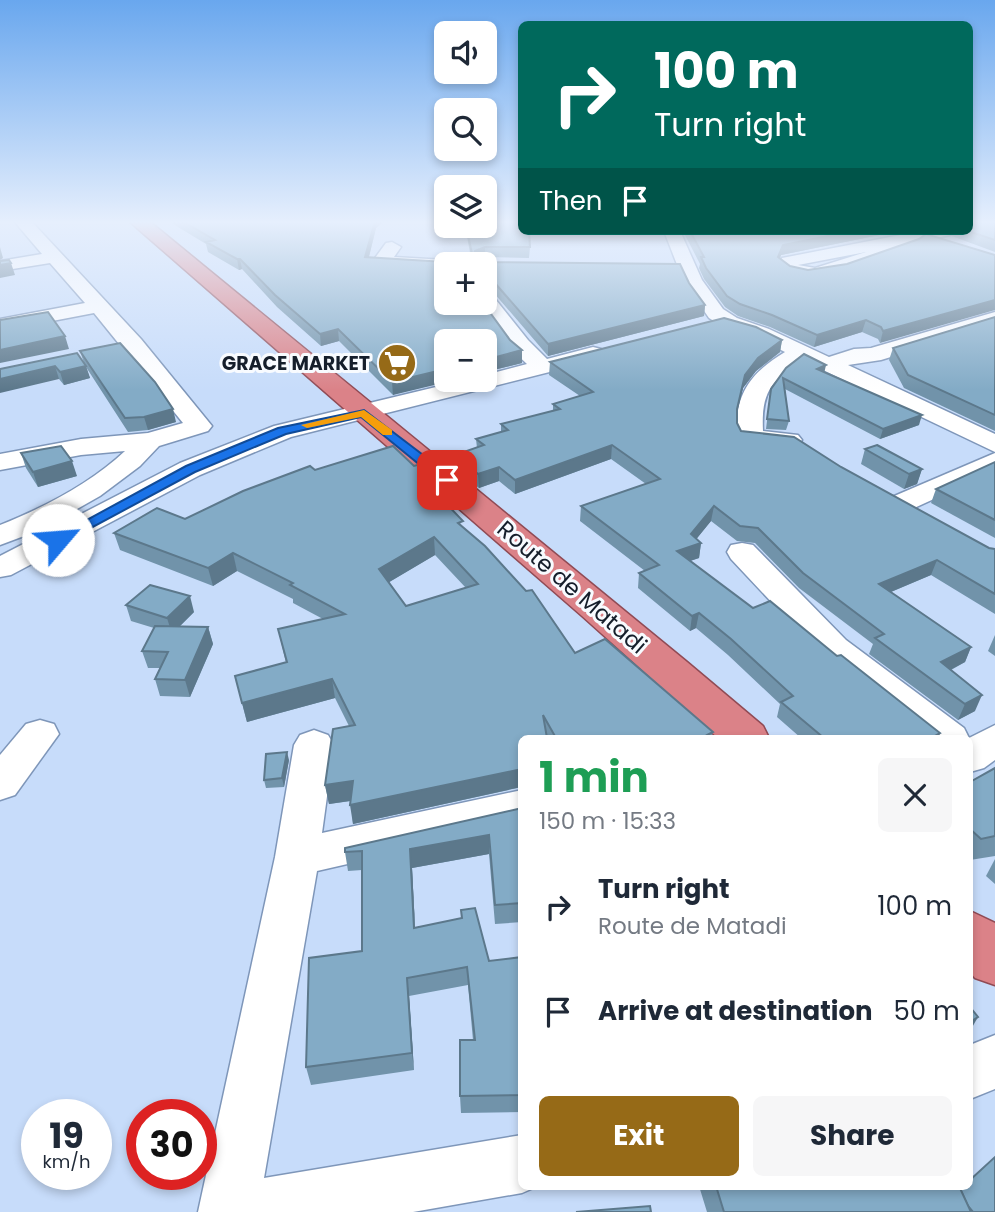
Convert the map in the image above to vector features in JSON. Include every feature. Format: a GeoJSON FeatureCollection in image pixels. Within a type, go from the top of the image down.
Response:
{"type":"FeatureCollection","features":[{"type":"Feature","properties":{"kind":"highway","name":"Route de Matadi"},"geometry":{"type":"LineString","coordinates":[[205,278],[447,480],[744,735]]}},
{"type":"Feature","properties":{"kind":"highway"},"geometry":{"type":"LineString","coordinates":[[973,939],[995,959]]}},
{"type":"Feature","properties":{"kind":"street"},"geometry":{"type":"LineString","coordinates":[[0,462],[80,447],[150,441],[199,426],[120,347],[98,306],[73,278]]}},
{"type":"Feature","properties":{"kind":"street"},"geometry":{"type":"LineString","coordinates":[[686,278],[724,320],[829,364],[995,444]]}},
{"type":"Feature","properties":{"kind":"street"},"geometry":{"type":"LineString","coordinates":[[0,325],[98,306]]}},
{"type":"Feature","properties":{"kind":"street"},"geometry":{"type":"LineString","coordinates":[[934,330],[930,318],[960,307]]}},
{"type":"Feature","properties":{"kind":"street"},"geometry":{"type":"LineString","coordinates":[[497,315],[520,345],[543,367]]}},
{"type":"Feature","properties":{"kind":"street"},"geometry":{"type":"LineString","coordinates":[[829,364],[854,356],[873,355],[934,330],[974,327],[995,318]]}},
{"type":"Feature","properties":{"kind":"street"},"geometry":{"type":"LineString","coordinates":[[698,327],[724,320]]}},
{"type":"Feature","properties":{"kind":"street"},"geometry":{"type":"LineString","coordinates":[[0,568],[190,469],[283,431],[621,347]]}},
{"type":"Feature","properties":{"kind":"street"},"geometry":{"type":"LineString","coordinates":[[800,352],[778,365],[755,387],[749,416],[750,438],[798,440],[808,446]]}},
{"type":"Feature","properties":{"kind":"street"},"geometry":{"type":"LineString","coordinates":[[0,536],[30,524],[90,489],[131,460],[150,441]]}},
{"type":"Feature","properties":{"kind":"street"},"geometry":{"type":"LineString","coordinates":[[903,503],[995,461]]}},
{"type":"Feature","properties":{"kind":"street"},"geometry":{"type":"LineString","coordinates":[[742,552],[834,648],[952,735]]}},
{"type":"Feature","properties":{"kind":"street"},"geometry":{"type":"LineString","coordinates":[[0,783],[40,734]]}},
{"type":"Feature","properties":{"kind":"street"},"geometry":{"type":"LineString","coordinates":[[228,1212],[297,858],[314,746]]}},
{"type":"Feature","properties":{"kind":"street"},"geometry":{"type":"LineString","coordinates":[[297,858],[518,808]]}},
{"type":"Feature","properties":{"kind":"street"},"geometry":{"type":"LineString","coordinates":[[973,1071],[995,1062]]}},
{"type":"Feature","properties":{"kind":"street"},"geometry":{"type":"LineString","coordinates":[[241,1212],[518,1165]]}},
{"type":"Feature","properties":{"kind":"building"},"geometry":{"type":"Polygon","coordinates":[[[258,278],[434,278],[434,315],[492,315],[510,340],[522,350],[497,357],[497,329],[434,329],[434,372],[392,382],[338,329],[320,334],[258,278]]]}},
{"type":"Feature","properties":{"kind":"building"},"geometry":{"type":"Polygon","coordinates":[[[497,278],[686,278],[705,305],[548,344],[497,285],[497,278]]]}},
{"type":"Feature","properties":{"kind":"building"},"geometry":{"type":"Polygon","coordinates":[[[713,278],[995,278],[995,300],[883,331],[881,327],[866,320],[817,335],[740,304],[727,296],[713,278]]]}},
{"type":"Feature","properties":{"kind":"building"},"geometry":{"type":"Polygon","coordinates":[[[48,312],[65,336],[0,350],[0,320],[48,312]]]}},
{"type":"Feature","properties":{"kind":"building"},"geometry":{"type":"Polygon","coordinates":[[[995,317],[995,415],[908,375],[893,348],[995,317]]]}},
{"type":"Feature","properties":{"kind":"building"},"geometry":{"type":"Polygon","coordinates":[[[724,318],[756,327],[782,340],[758,358],[745,375],[737,409],[737,423],[741,431],[794,437],[841,467],[995,549],[995,594],[937,560],[879,584],[971,647],[941,662],[982,695],[965,704],[875,638],[884,634],[803,573],[758,528],[740,526],[714,506],[691,534],[701,543],[677,551],[753,608],[770,601],[837,656],[841,655],[940,733],[820,735],[781,702],[793,696],[731,639],[699,613],[692,616],[639,573],[659,565],[581,506],[660,479],[612,445],[515,480],[499,467],[478,474],[455,455],[484,445],[476,439],[508,430],[501,424],[560,409],[553,404],[593,392],[550,362],[724,318]]]}},
{"type":"Feature","properties":{"kind":"building"},"geometry":{"type":"Polygon","coordinates":[[[120,343],[155,382],[173,409],[144,417],[125,418],[80,351],[120,343]]]}},
{"type":"Feature","properties":{"kind":"building"},"geometry":{"type":"Polygon","coordinates":[[[77,353],[86,366],[60,372],[55,366],[0,379],[0,369],[77,353]]]}},
{"type":"Feature","properties":{"kind":"building"},"geometry":{"type":"Polygon","coordinates":[[[804,354],[826,365],[817,369],[922,415],[883,429],[783,378],[789,421],[767,419],[771,389],[786,368],[804,354]]]}},
{"type":"Feature","properties":{"kind":"building"},"geometry":{"type":"Polygon","coordinates":[[[877,445],[922,469],[909,474],[865,449],[877,445]]]}},
{"type":"Feature","properties":{"kind":"building"},"geometry":{"type":"Polygon","coordinates":[[[61,446],[72,461],[33,472],[21,453],[61,446]]]}},
{"type":"Feature","properties":{"kind":"building"},"geometry":{"type":"Polygon","coordinates":[[[393,446],[414,466],[421,464],[443,482],[436,485],[440,489],[434,491],[463,521],[458,523],[485,546],[526,591],[532,590],[575,653],[605,639],[713,732],[707,735],[554,735],[543,715],[546,735],[518,735],[518,770],[350,805],[353,781],[325,785],[333,729],[355,725],[332,679],[242,703],[235,676],[287,662],[278,629],[345,614],[290,585],[293,583],[233,553],[208,568],[114,533],[157,508],[185,519],[243,491],[310,466],[315,470],[393,446]],[[434,537],[379,569],[406,606],[478,584],[434,537]]]}},
{"type":"Feature","properties":{"kind":"building"},"geometry":{"type":"Polygon","coordinates":[[[995,462],[995,520],[936,489],[995,462]]]}},
{"type":"Feature","properties":{"kind":"building"},"geometry":{"type":"Polygon","coordinates":[[[150,585],[190,596],[167,618],[126,605],[150,585]]]}},
{"type":"Feature","properties":{"kind":"building"},"geometry":{"type":"Polygon","coordinates":[[[155,626],[208,627],[185,680],[155,679],[168,652],[142,651],[155,626]]]}},
{"type":"Feature","properties":{"kind":"building"},"geometry":{"type":"Polygon","coordinates":[[[287,752],[282,778],[264,780],[266,754],[287,752]]]}},
{"type":"Feature","properties":{"kind":"building"},"geometry":{"type":"Polygon","coordinates":[[[995,768],[995,836],[981,839],[973,832],[973,780],[995,768]]]}},
{"type":"Feature","properties":{"kind":"building"},"geometry":{"type":"Polygon","coordinates":[[[518,809],[518,903],[495,905],[489,835],[410,849],[414,928],[462,918],[461,910],[475,908],[489,961],[518,957],[518,1095],[460,1096],[460,1040],[475,1040],[467,967],[407,978],[412,1053],[306,1067],[309,958],[362,951],[362,851],[345,852],[345,848],[518,809]]]}},
{"type":"Feature","properties":{"kind":"building"},"geometry":{"type":"Polygon","coordinates":[[[995,1157],[995,1212],[973,1212],[968,1206],[960,1190],[973,1190],[973,1177],[995,1157]]]}},
{"type":"Feature","properties":{"kind":"building"},"geometry":{"type":"Polygon","coordinates":[[[717,1190],[961,1190],[971,1212],[724,1212],[717,1190]]]}},
{"type":"Feature","properties":{"kind":"building"},"geometry":{"type":"Polygon","coordinates":[[[650,1206],[651,1212],[576,1212],[650,1206]]]}},
{"type":"Feature","properties":{"kind":"slow traffic"},"geometry":{"type":"LineString","coordinates":[[307,425],[364,413],[388,432]]}},
{"type":"Feature","properties":{"kind":"place","name":"GRACE MARKET"},"geometry":{"type":"Point","coordinates":[397,363]}},
{"type":"Feature","properties":{"kind":"route"},"geometry":{"type":"LineString","coordinates":[[58,540],[190,469],[283,431],[364,413],[447,480]]}}]}
